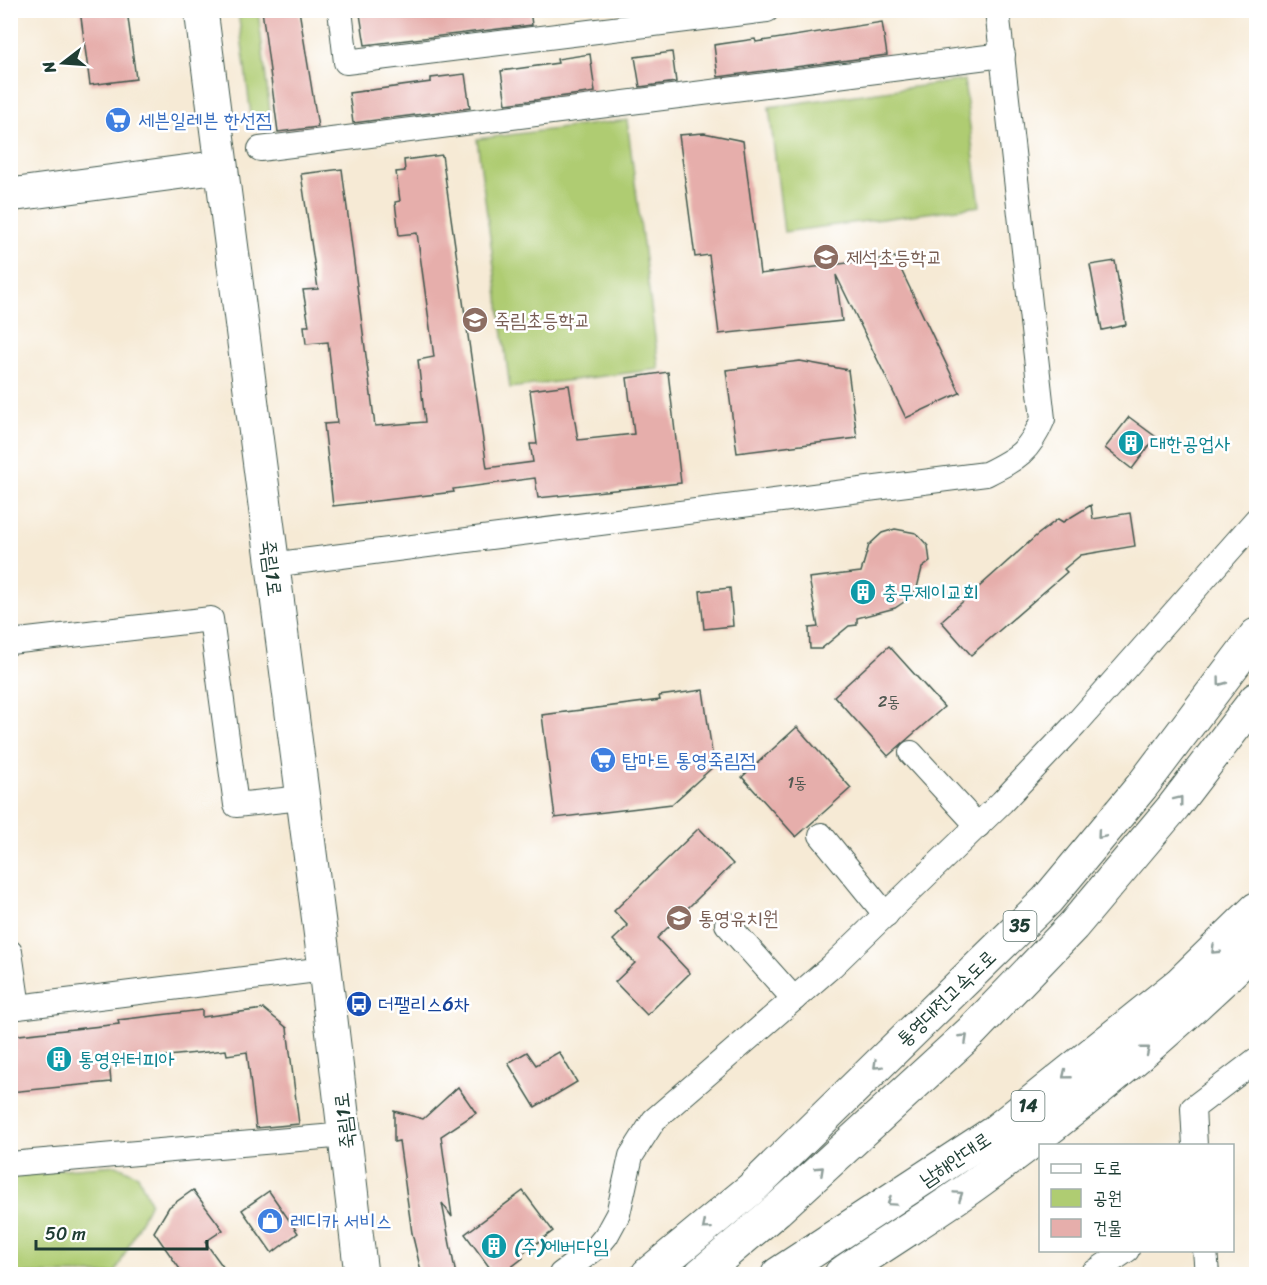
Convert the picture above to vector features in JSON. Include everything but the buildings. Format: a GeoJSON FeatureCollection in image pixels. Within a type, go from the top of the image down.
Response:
{"type":"FeatureCollection","features":[{"type":"Feature","properties":{"kind":"main road","name":"죽림1로"},"geometry":{"type":"LineString","coordinates":[[201,10],[346,1134],[361,1275]]}},
{"type":"Feature","properties":{"kind":"main road"},"geometry":{"type":"LineString","coordinates":[[10,195],[220,167]]}},
{"type":"Feature","properties":{"kind":"main road","name":"통영대전고속도로"},"geometry":{"type":"LineString","coordinates":[[648,1275],[751,1189],[1047,900],[1142,786],[1257,635]]}},
{"type":"Feature","properties":{"kind":"main road","name":"통영대전고속도로"},"geometry":{"type":"LineString","coordinates":[[701,1275],[777,1210],[971,1032],[1073,926],[1174,806],[1257,699]]}},
{"type":"Feature","properties":{"kind":"main road","name":"남해안대로"},"geometry":{"type":"LineString","coordinates":[[778,1275],[993,1133],[1179,984],[1257,909]]}},
{"type":"Feature","properties":{"kind":"main road","name":"남해안대로"},"geometry":{"type":"LineString","coordinates":[[841,1275],[980,1181],[1089,1097],[1161,1038],[1257,948]]}},
{"type":"Feature","properties":{"kind":"street"},"geometry":{"type":"LineString","coordinates":[[340,10],[346,62],[767,10]]}},
{"type":"Feature","properties":{"kind":"street"},"geometry":{"type":"LineString","coordinates":[[271,565],[986,474],[1009,463],[1032,444],[1043,418],[1004,55],[997,10]]}},
{"type":"Feature","properties":{"kind":"street"},"geometry":{"type":"LineString","coordinates":[[260,149],[1004,55]]}},
{"type":"Feature","properties":{"kind":"street"},"geometry":{"type":"LineString","coordinates":[[561,1275],[597,1247],[606,1236],[618,1214],[631,1156],[654,1120],[794,999],[886,915],[978,826],[1075,725],[1257,520]]}},
{"type":"Feature","properties":{"kind":"street"},"geometry":{"type":"LineString","coordinates":[[10,642],[211,618],[236,805],[302,798]]}},
{"type":"Feature","properties":{"kind":"street"},"geometry":{"type":"LineString","coordinates":[[911,753],[978,826]]}},
{"type":"Feature","properties":{"kind":"street"},"geometry":{"type":"LineString","coordinates":[[821,835],[886,915]]}},
{"type":"Feature","properties":{"kind":"street"},"geometry":{"type":"LineString","coordinates":[[727,924],[794,999]]}},
{"type":"Feature","properties":{"kind":"street"},"geometry":{"type":"LineString","coordinates":[[10,952],[14,1007],[325,969]]}},
{"type":"Feature","properties":{"kind":"street"},"geometry":{"type":"LineString","coordinates":[[1196,1144],[1193,1108],[1257,1059]]}},
{"type":"Feature","properties":{"kind":"street"},"geometry":{"type":"LineString","coordinates":[[10,1164],[346,1134]]}},
{"type":"Feature","properties":{"kind":"street"},"geometry":{"type":"LineString","coordinates":[[1092,1275],[1126,1252]]}},
{"type":"Feature","properties":{"kind":"street"},"geometry":{"type":"LineString","coordinates":[[1205,1252],[1207,1275]]}},
{"type":"Feature","properties":{"kind":"green space"},"geometry":{"type":"Polygon","coordinates":[[[238,11],[258,11],[271,121],[252,124],[238,11]]]}},
{"type":"Feature","properties":{"kind":"green space"},"geometry":{"type":"Polygon","coordinates":[[[964,80],[980,206],[784,232],[769,107],[964,80]]]}},
{"type":"Feature","properties":{"kind":"green space"},"geometry":{"type":"Polygon","coordinates":[[[627,120],[659,369],[510,388],[477,139],[627,120]]]}},
{"type":"Feature","properties":{"kind":"green space"},"geometry":{"type":"Polygon","coordinates":[[[116,1165],[138,1175],[150,1202],[115,1274],[11,1274],[10,1173],[116,1165]]]}},
{"type":"Feature","properties":{"kind":"place","name":"세븐일레븐 한선점"},"geometry":{"type":"Point","coordinates":[118,120]}},
{"type":"Feature","properties":{"kind":"place","name":"제석초등학교"},"geometry":{"type":"Point","coordinates":[826,257]}},
{"type":"Feature","properties":{"kind":"place","name":"죽림초등학교"},"geometry":{"type":"Point","coordinates":[475,320]}},
{"type":"Feature","properties":{"kind":"place","name":"대한공업사"},"geometry":{"type":"Point","coordinates":[1131,443]}},
{"type":"Feature","properties":{"kind":"place","name":"충무제이교회"},"geometry":{"type":"Point","coordinates":[863,592]}},
{"type":"Feature","properties":{"kind":"place","name":"탑마트 통영죽림점"},"geometry":{"type":"Point","coordinates":[603,760]}},
{"type":"Feature","properties":{"kind":"place","name":"통영유치원"},"geometry":{"type":"Point","coordinates":[679,918]}},
{"type":"Feature","properties":{"kind":"place","name":"더팰리스6차"},"geometry":{"type":"Point","coordinates":[359,1004]}},
{"type":"Feature","properties":{"kind":"place","name":"통영워터피아"},"geometry":{"type":"Point","coordinates":[59,1059]}},
{"type":"Feature","properties":{"kind":"place","name":"레디카 서비스"},"geometry":{"type":"Point","coordinates":[270,1221]}},
{"type":"Feature","properties":{"kind":"place","name":"(주)에버다임"},"geometry":{"type":"Point","coordinates":[494,1246]}}]}
